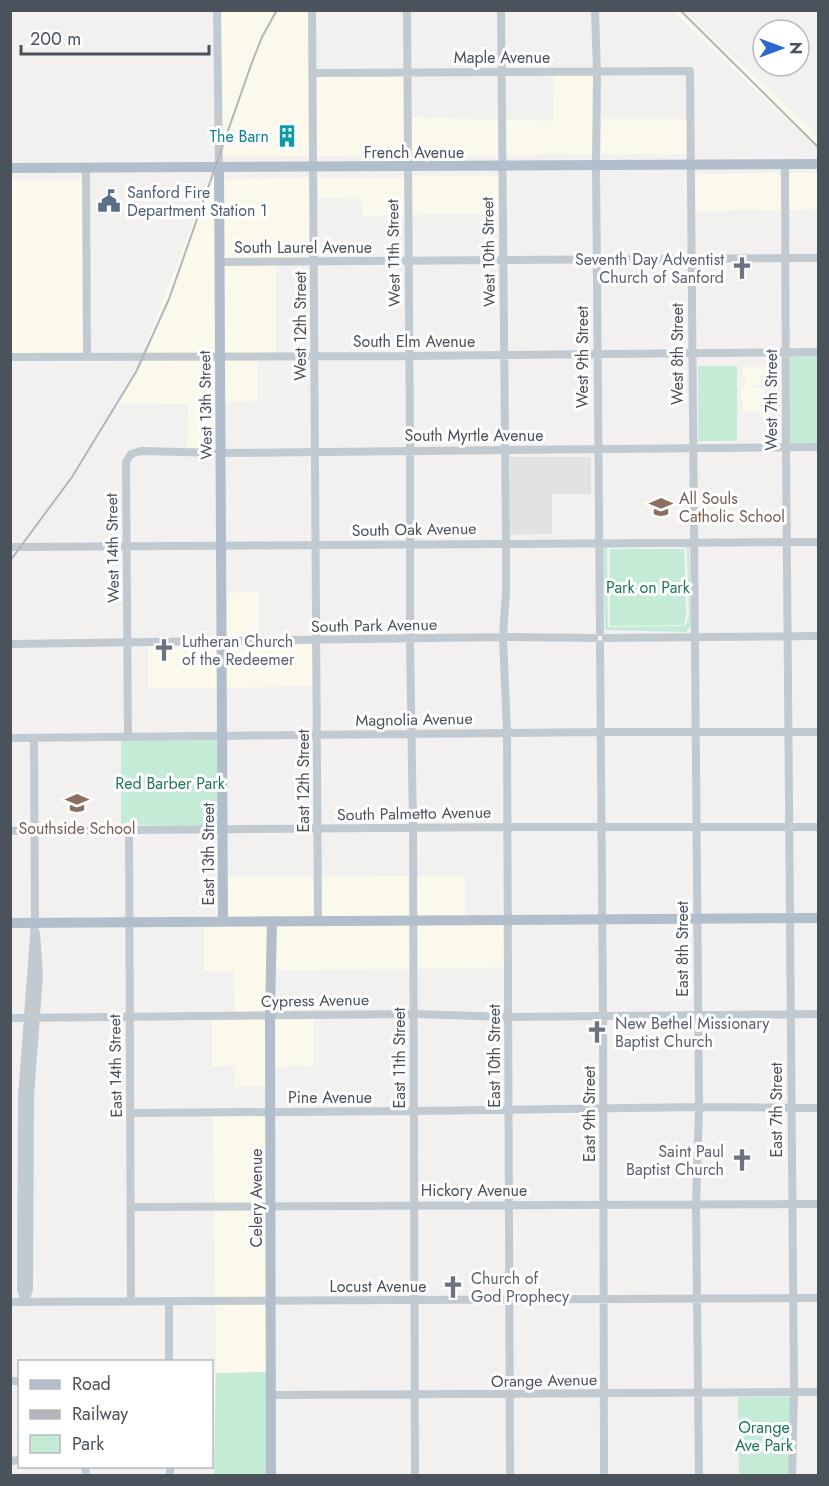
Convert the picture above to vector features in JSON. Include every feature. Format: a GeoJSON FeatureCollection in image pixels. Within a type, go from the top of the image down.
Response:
{"type":"FeatureCollection","features":[{"type":"Feature","properties":{"kind":"main road","name":"French Avenue"},"geometry":{"type":"LineString","coordinates":[[10,168],[819,164]]}},
{"type":"Feature","properties":{"kind":"main road","name":"West 13th Street"},"geometry":{"type":"LineString","coordinates":[[219,168],[222,642]]}},
{"type":"Feature","properties":{"kind":"main road","name":"East 13th Street"},"geometry":{"type":"LineString","coordinates":[[222,642],[223,921]]}},
{"type":"Feature","properties":{"kind":"main road"},"geometry":{"type":"LineString","coordinates":[[10,923],[819,918]]}},
{"type":"Feature","properties":{"kind":"main road","name":"Celery Avenue"},"geometry":{"type":"LineString","coordinates":[[271,1476],[270,1016],[272,921]]}},
{"type":"Feature","properties":{"kind":"street"},"geometry":{"type":"LineString","coordinates":[[217,10],[219,168]]}},
{"type":"Feature","properties":{"kind":"street","name":"West 12th Street"},"geometry":{"type":"LineString","coordinates":[[312,10],[316,641]]}},
{"type":"Feature","properties":{"kind":"street","name":"West 11th Street"},"geometry":{"type":"LineString","coordinates":[[406,10],[410,640]]}},
{"type":"Feature","properties":{"kind":"street","name":"West 10th Street"},"geometry":{"type":"LineString","coordinates":[[501,10],[506,543],[503,637]]}},
{"type":"Feature","properties":{"kind":"street","name":"West 9th Street"},"geometry":{"type":"LineString","coordinates":[[595,10],[600,638]]}},
{"type":"Feature","properties":{"kind":"street","name":"Maple Avenue"},"geometry":{"type":"LineString","coordinates":[[314,73],[690,71]]}},
{"type":"Feature","properties":{"kind":"street","name":"West 8th Street"},"geometry":{"type":"LineString","coordinates":[[690,71],[694,637]]}},
{"type":"Feature","properties":{"kind":"street","name":"West 7th Street"},"geometry":{"type":"LineString","coordinates":[[785,165],[788,636]]}},
{"type":"Feature","properties":{"kind":"street"},"geometry":{"type":"LineString","coordinates":[[86,167],[87,357]]}},
{"type":"Feature","properties":{"kind":"street","name":"South Laurel Avenue"},"geometry":{"type":"LineString","coordinates":[[219,262],[819,258]]}},
{"type":"Feature","properties":{"kind":"street","name":"South Elm Avenue"},"geometry":{"type":"LineString","coordinates":[[10,357],[819,352]]}},
{"type":"Feature","properties":{"kind":"street","name":"South Myrtle Avenue"},"geometry":{"type":"LineString","coordinates":[[131,454],[316,450],[819,447]]}},
{"type":"Feature","properties":{"kind":"street","name":"West 14th Street"},"geometry":{"type":"LineString","coordinates":[[128,642],[126,462],[131,454]]}},
{"type":"Feature","properties":{"kind":"street","name":"South Oak Avenue"},"geometry":{"type":"LineString","coordinates":[[10,547],[819,542]]}},
{"type":"Feature","properties":{"kind":"street","name":"East 7th Street"},"geometry":{"type":"LineString","coordinates":[[788,636],[794,1392],[792,1476]]}},
{"type":"Feature","properties":{"kind":"street","name":"South Park Avenue"},"geometry":{"type":"LineString","coordinates":[[10,644],[503,637],[819,636]]}},
{"type":"Feature","properties":{"kind":"street","name":"East 10th Street"},"geometry":{"type":"LineString","coordinates":[[503,637],[507,733],[510,1476]]}},
{"type":"Feature","properties":{"kind":"street","name":"East 8th Street"},"geometry":{"type":"LineString","coordinates":[[694,637],[699,1107],[696,1206],[699,1476]]}},
{"type":"Feature","properties":{"kind":"street","name":"East 9th Street"},"geometry":{"type":"LineString","coordinates":[[600,638],[604,1476]]}},
{"type":"Feature","properties":{"kind":"street","name":"East 11th Street"},"geometry":{"type":"LineString","coordinates":[[410,640],[413,828],[415,1476]]}},
{"type":"Feature","properties":{"kind":"street","name":"East 12th Street"},"geometry":{"type":"LineString","coordinates":[[316,641],[318,921]]}},
{"type":"Feature","properties":{"kind":"street"},"geometry":{"type":"LineString","coordinates":[[128,642],[128,736]]}},
{"type":"Feature","properties":{"kind":"street","name":"Magnolia Avenue"},"geometry":{"type":"LineString","coordinates":[[10,738],[819,732]]}},
{"type":"Feature","properties":{"kind":"street"},"geometry":{"type":"LineString","coordinates":[[25,1302],[21,1289],[25,1157],[22,1097],[32,1018],[35,923],[34,738]]}},
{"type":"Feature","properties":{"kind":"street","name":"South Palmetto Avenue"},"geometry":{"type":"LineString","coordinates":[[10,831],[819,827]]}},
{"type":"Feature","properties":{"kind":"street","name":"East 14th Street"},"geometry":{"type":"LineString","coordinates":[[129,830],[131,1302]]}},
{"type":"Feature","properties":{"kind":"street","name":"Cypress Avenue"},"geometry":{"type":"LineString","coordinates":[[10,1018],[414,1014],[508,1017],[819,1014]]}},
{"type":"Feature","properties":{"kind":"street","name":"Pine Avenue"},"geometry":{"type":"LineString","coordinates":[[131,1113],[509,1108],[819,1108]]}},
{"type":"Feature","properties":{"kind":"street","name":"Hickory Avenue"},"geometry":{"type":"LineString","coordinates":[[131,1207],[819,1204]]}},
{"type":"Feature","properties":{"kind":"street","name":"Locust Avenue"},"geometry":{"type":"LineString","coordinates":[[10,1302],[819,1298]]}},
{"type":"Feature","properties":{"kind":"street"},"geometry":{"type":"LineString","coordinates":[[169,1302],[169,1360]]}},
{"type":"Feature","properties":{"kind":"street","name":"Orange Avenue"},"geometry":{"type":"LineString","coordinates":[[271,1395],[819,1392]]}},
{"type":"Feature","properties":{"kind":"shaded area"},"geometry":{"type":"Polygon","coordinates":[[[220,11],[309,11],[310,156],[222,157],[220,11]]]}},
{"type":"Feature","properties":{"kind":"shaded area"},"geometry":{"type":"Polygon","coordinates":[[[673,11],[684,11],[751,73],[751,78],[756,78],[812,130],[818,143],[818,149],[673,11]]]}},
{"type":"Feature","properties":{"kind":"shaded area"},"geometry":{"type":"Polygon","coordinates":[[[554,75],[594,76],[593,154],[505,155],[505,120],[553,121],[554,75]]]}},
{"type":"Feature","properties":{"kind":"shaded area"},"geometry":{"type":"Polygon","coordinates":[[[404,76],[404,155],[317,156],[317,77],[404,76]]]}},
{"type":"Feature","properties":{"kind":"shaded area"},"geometry":{"type":"Polygon","coordinates":[[[411,117],[498,120],[498,155],[411,155],[411,117]]]}},
{"type":"Feature","properties":{"kind":"shaded area"},"geometry":{"type":"Polygon","coordinates":[[[601,119],[687,119],[687,154],[601,154],[601,119]]]}},
{"type":"Feature","properties":{"kind":"shaded area"},"geometry":{"type":"Polygon","coordinates":[[[777,173],[783,180],[783,210],[695,211],[695,181],[700,174],[777,173]]]}},
{"type":"Feature","properties":{"kind":"shaded area"},"geometry":{"type":"Polygon","coordinates":[[[789,173],[818,173],[818,209],[789,210],[789,173]]]}},
{"type":"Feature","properties":{"kind":"shaded area"},"geometry":{"type":"Polygon","coordinates":[[[411,176],[498,176],[499,213],[411,215],[411,176]]]}},
{"type":"Feature","properties":{"kind":"shaded area"},"geometry":{"type":"Polygon","coordinates":[[[310,178],[311,258],[223,259],[222,179],[310,178]]]}},
{"type":"Feature","properties":{"kind":"shaded area"},"geometry":{"type":"Polygon","coordinates":[[[318,178],[404,178],[404,215],[363,216],[362,199],[318,198],[318,178]]]}},
{"type":"Feature","properties":{"kind":"shaded area"},"geometry":{"type":"Polygon","coordinates":[[[209,179],[215,179],[216,354],[143,353],[209,179]]]}},
{"type":"Feature","properties":{"kind":"shaded area"},"geometry":{"type":"Polygon","coordinates":[[[10,180],[83,180],[83,353],[11,354],[10,180]]]}},
{"type":"Feature","properties":{"kind":"shaded area"},"geometry":{"type":"Polygon","coordinates":[[[223,265],[276,265],[276,353],[224,354],[223,265]]]}},
{"type":"Feature","properties":{"kind":"shaded area"},"geometry":{"type":"Polygon","coordinates":[[[140,360],[216,360],[217,449],[187,449],[188,404],[120,403],[140,360]]]}},
{"type":"Feature","properties":{"kind":"shaded area"},"geometry":{"type":"Polygon","coordinates":[[[224,360],[258,360],[258,401],[224,402],[224,360]]]}},
{"type":"Feature","properties":{"kind":"shaded area"},"geometry":{"type":"Polygon","coordinates":[[[743,367],[765,367],[765,375],[761,375],[761,385],[755,385],[755,388],[764,388],[764,412],[743,412],[741,387],[745,387],[745,376],[742,375],[743,367]]]}},
{"type":"Feature","properties":{"kind":"shaded area"},"geometry":{"type":"Polygon","coordinates":[[[510,457],[591,457],[591,494],[552,494],[552,534],[510,535],[510,457]]]}},
{"type":"Feature","properties":{"kind":"shaded area"},"geometry":{"type":"Polygon","coordinates":[[[259,592],[259,639],[226,639],[225,593],[259,592]]]}},
{"type":"Feature","properties":{"kind":"shaded area"},"geometry":{"type":"Polygon","coordinates":[[[312,644],[313,686],[226,688],[226,645],[312,644]]]}},
{"type":"Feature","properties":{"kind":"shaded area"},"geometry":{"type":"Polygon","coordinates":[[[219,645],[218,688],[148,689],[148,646],[219,645]]]}},
{"type":"Feature","properties":{"kind":"shaded area"},"geometry":{"type":"Polygon","coordinates":[[[409,876],[409,918],[322,918],[322,877],[409,876]]]}},
{"type":"Feature","properties":{"kind":"shaded area"},"geometry":{"type":"Polygon","coordinates":[[[417,876],[465,876],[465,917],[416,918],[417,876]]]}},
{"type":"Feature","properties":{"kind":"shaded area"},"geometry":{"type":"Polygon","coordinates":[[[227,877],[315,877],[314,918],[227,918],[227,877]]]}},
{"type":"Feature","properties":{"kind":"shaded area"},"geometry":{"type":"Polygon","coordinates":[[[503,923],[504,967],[417,969],[416,924],[503,923]]]}},
{"type":"Feature","properties":{"kind":"shaded area"},"geometry":{"type":"Polygon","coordinates":[[[204,924],[268,924],[267,1012],[235,1013],[234,971],[204,971],[204,924]]]}},
{"type":"Feature","properties":{"kind":"shaded area"},"geometry":{"type":"Polygon","coordinates":[[[276,924],[409,924],[410,969],[275,970],[276,924]]]}},
{"type":"Feature","properties":{"kind":"shaded area"},"geometry":{"type":"Polygon","coordinates":[[[314,1018],[314,1066],[274,1067],[274,1019],[314,1018]]]}},
{"type":"Feature","properties":{"kind":"shaded area"},"geometry":{"type":"Polygon","coordinates":[[[267,1019],[267,1086],[235,1087],[235,1066],[212,1067],[212,1020],[267,1019]]]}},
{"type":"Feature","properties":{"kind":"shaded area"},"geometry":{"type":"Polygon","coordinates":[[[267,1115],[268,1204],[214,1204],[213,1116],[267,1115]]]}},
{"type":"Feature","properties":{"kind":"shaded area"},"geometry":{"type":"Polygon","coordinates":[[[214,1210],[268,1210],[267,1298],[215,1299],[214,1210]]]}},
{"type":"Feature","properties":{"kind":"shaded area"},"geometry":{"type":"Polygon","coordinates":[[[215,1305],[267,1305],[267,1372],[216,1373],[215,1305]]]}},
{"type":"Feature","properties":{"kind":"green space"},"geometry":{"type":"Polygon","coordinates":[[[790,355],[818,355],[818,445],[789,445],[790,355]]]}},
{"type":"Feature","properties":{"kind":"green space"},"geometry":{"type":"Polygon","coordinates":[[[698,366],[737,366],[737,441],[698,441],[698,366]]]}},
{"type":"Feature","properties":{"kind":"green space"},"geometry":{"type":"Polygon","coordinates":[[[689,545],[691,626],[686,632],[605,630],[603,546],[689,545]],[[684,546],[607,548],[608,627],[686,626],[689,614],[687,549],[684,546]]]}},
{"type":"Feature","properties":{"kind":"green space","name":"Park on Park"},"geometry":{"type":"Polygon","coordinates":[[[610,549],[684,549],[686,614],[684,625],[610,626],[610,549]]]}},
{"type":"Feature","properties":{"kind":"green space","name":"Red Barber Park"},"geometry":{"type":"Polygon","coordinates":[[[121,740],[218,740],[219,826],[121,825],[121,740]]]}},
{"type":"Feature","properties":{"kind":"green space"},"geometry":{"type":"Polygon","coordinates":[[[267,1372],[268,1475],[214,1476],[216,1373],[267,1372]]]}},
{"type":"Feature","properties":{"kind":"green space","name":"Orange Ave Park"},"geometry":{"type":"Polygon","coordinates":[[[738,1397],[791,1397],[789,1475],[739,1475],[738,1397]]]}},
{"type":"Feature","properties":{"kind":"railway"},"geometry":{"type":"LineString","coordinates":[[10,561],[72,477],[136,372],[169,299],[251,65],[262,37],[277,10]]}},
{"type":"Feature","properties":{"kind":"railway"},"geometry":{"type":"LineString","coordinates":[[680,10],[818,147]]}},
{"type":"Feature","properties":{"kind":"place","name":"The Barn"},"geometry":{"type":"Point","coordinates":[287,136]}},
{"type":"Feature","properties":{"kind":"place","name":"Sanford Fire Department Station 1"},"geometry":{"type":"Point","coordinates":[109,201]}},
{"type":"Feature","properties":{"kind":"place","name":"Seventh Day Adventist Church of Sanford"},"geometry":{"type":"Point","coordinates":[742,268]}},
{"type":"Feature","properties":{"kind":"place","name":"All Souls Catholic School"},"geometry":{"type":"Point","coordinates":[661,507]}},
{"type":"Feature","properties":{"kind":"place","name":"Lutheran Church of the Redeemer"},"geometry":{"type":"Point","coordinates":[164,650]}},
{"type":"Feature","properties":{"kind":"place","name":"Southside School"},"geometry":{"type":"Point","coordinates":[77,803]}},
{"type":"Feature","properties":{"kind":"place","name":"New Bethel Missionary Baptist Church"},"geometry":{"type":"Point","coordinates":[597,1032]}},
{"type":"Feature","properties":{"kind":"place","name":"Saint Paul Baptist Church"},"geometry":{"type":"Point","coordinates":[742,1160]}},
{"type":"Feature","properties":{"kind":"place","name":"Church of God Prophecy"},"geometry":{"type":"Point","coordinates":[453,1287]}}]}
